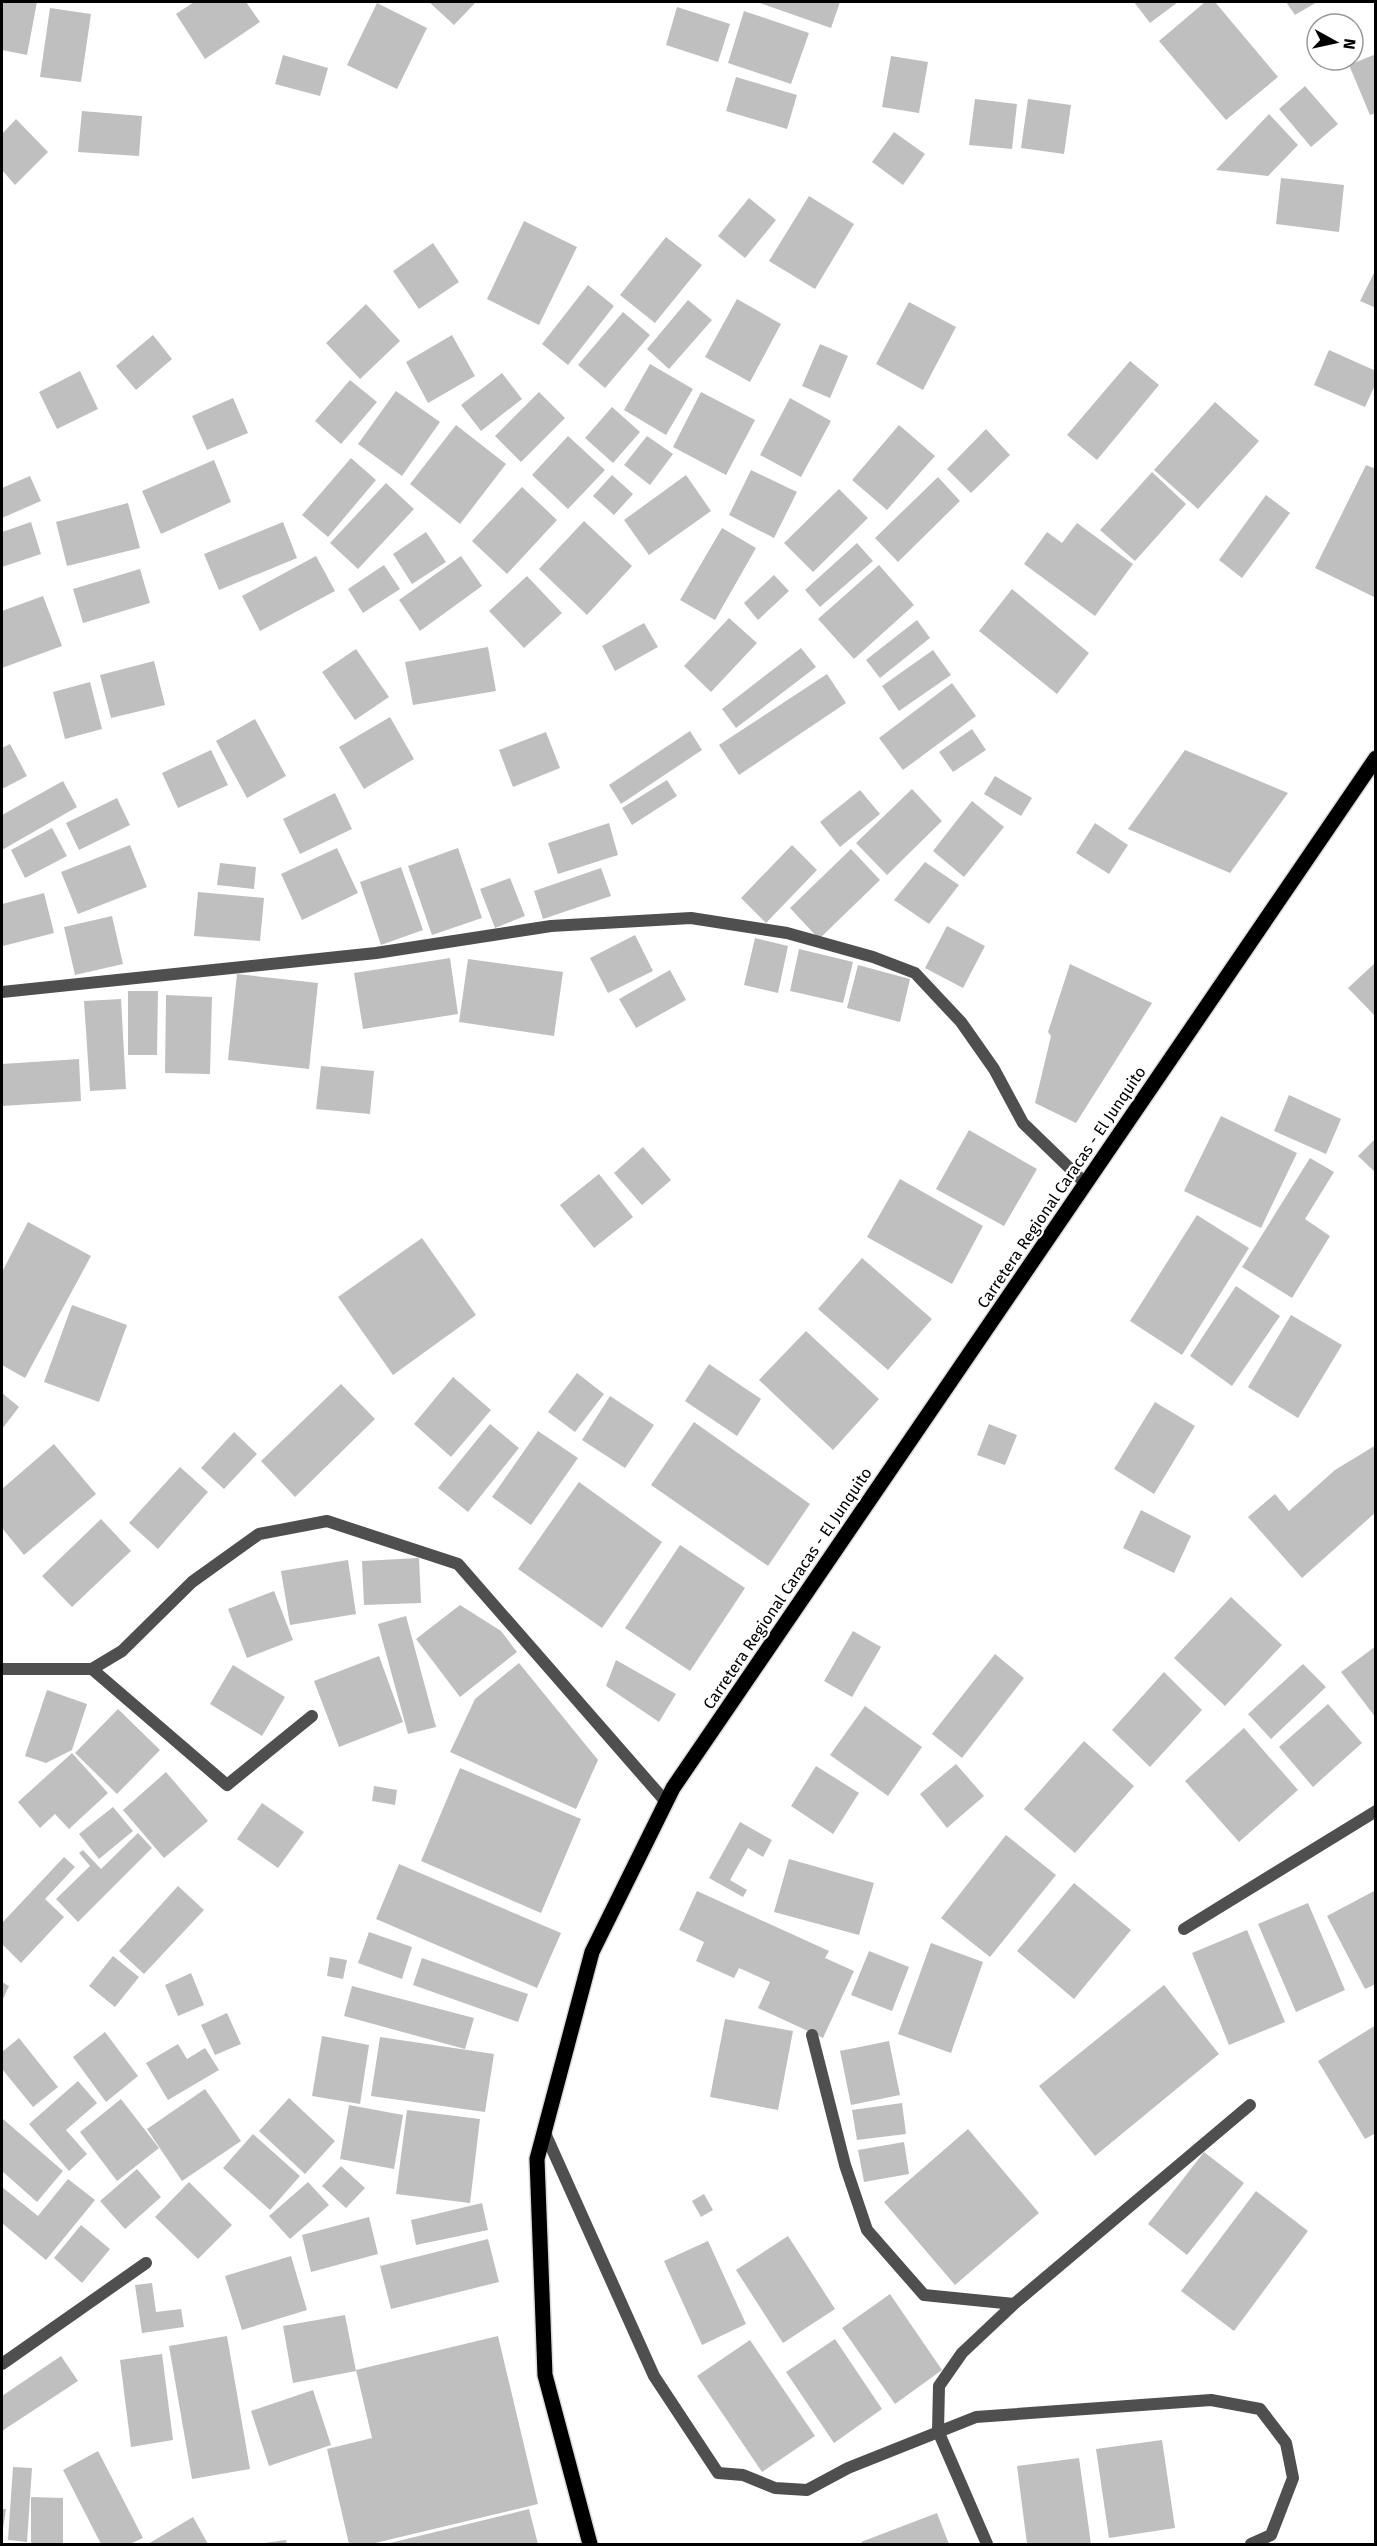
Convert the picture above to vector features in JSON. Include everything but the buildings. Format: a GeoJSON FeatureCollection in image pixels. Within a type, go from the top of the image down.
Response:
{"type":"FeatureCollection","features":[{"type":"Feature","properties":{"kind":"main road","name":"Carretera Regional Caracas - El Junquito"},"geometry":{"type":"LineString","coordinates":[[590,2544],[545,2375],[537,2159],[592,1952],[673,1788],[1376,758]]}},
{"type":"Feature","properties":{"kind":"street"},"geometry":{"type":"LineString","coordinates":[[2,992],[376,953],[551,926],[691,918],[787,933],[873,957],[915,973],[961,1022],[994,1069],[1023,1123],[1085,1183]]}},
{"type":"Feature","properties":{"kind":"street"},"geometry":{"type":"LineString","coordinates":[[2,1669],[92,1669],[122,1651],[192,1582],[260,1534],[327,1521],[458,1564],[666,1802]]}},
{"type":"Feature","properties":{"kind":"street"},"geometry":{"type":"LineString","coordinates":[[92,1669],[227,1785],[312,1716]]}},
{"type":"Feature","properties":{"kind":"street"},"geometry":{"type":"LineString","coordinates":[[1184,1929],[1376,1811]]}},
{"type":"Feature","properties":{"kind":"street"},"geometry":{"type":"LineString","coordinates":[[812,2035],[846,2164],[867,2230],[924,2295],[1014,2304]]}},
{"type":"Feature","properties":{"kind":"street"},"geometry":{"type":"LineString","coordinates":[[987,2544],[938,2431],[939,2385],[962,2353],[1014,2304],[1250,2105]]}},
{"type":"Feature","properties":{"kind":"street"},"geometry":{"type":"LineString","coordinates":[[544,2131],[654,2376],[718,2473],[743,2475],[775,2488],[807,2490],[848,2468],[976,2417],[1211,2400],[1260,2409],[1286,2444],[1293,2478],[1271,2535],[1251,2544]]}},
{"type":"Feature","properties":{"kind":"street"},"geometry":{"type":"LineString","coordinates":[[2,2364],[146,2263]]}}]}
